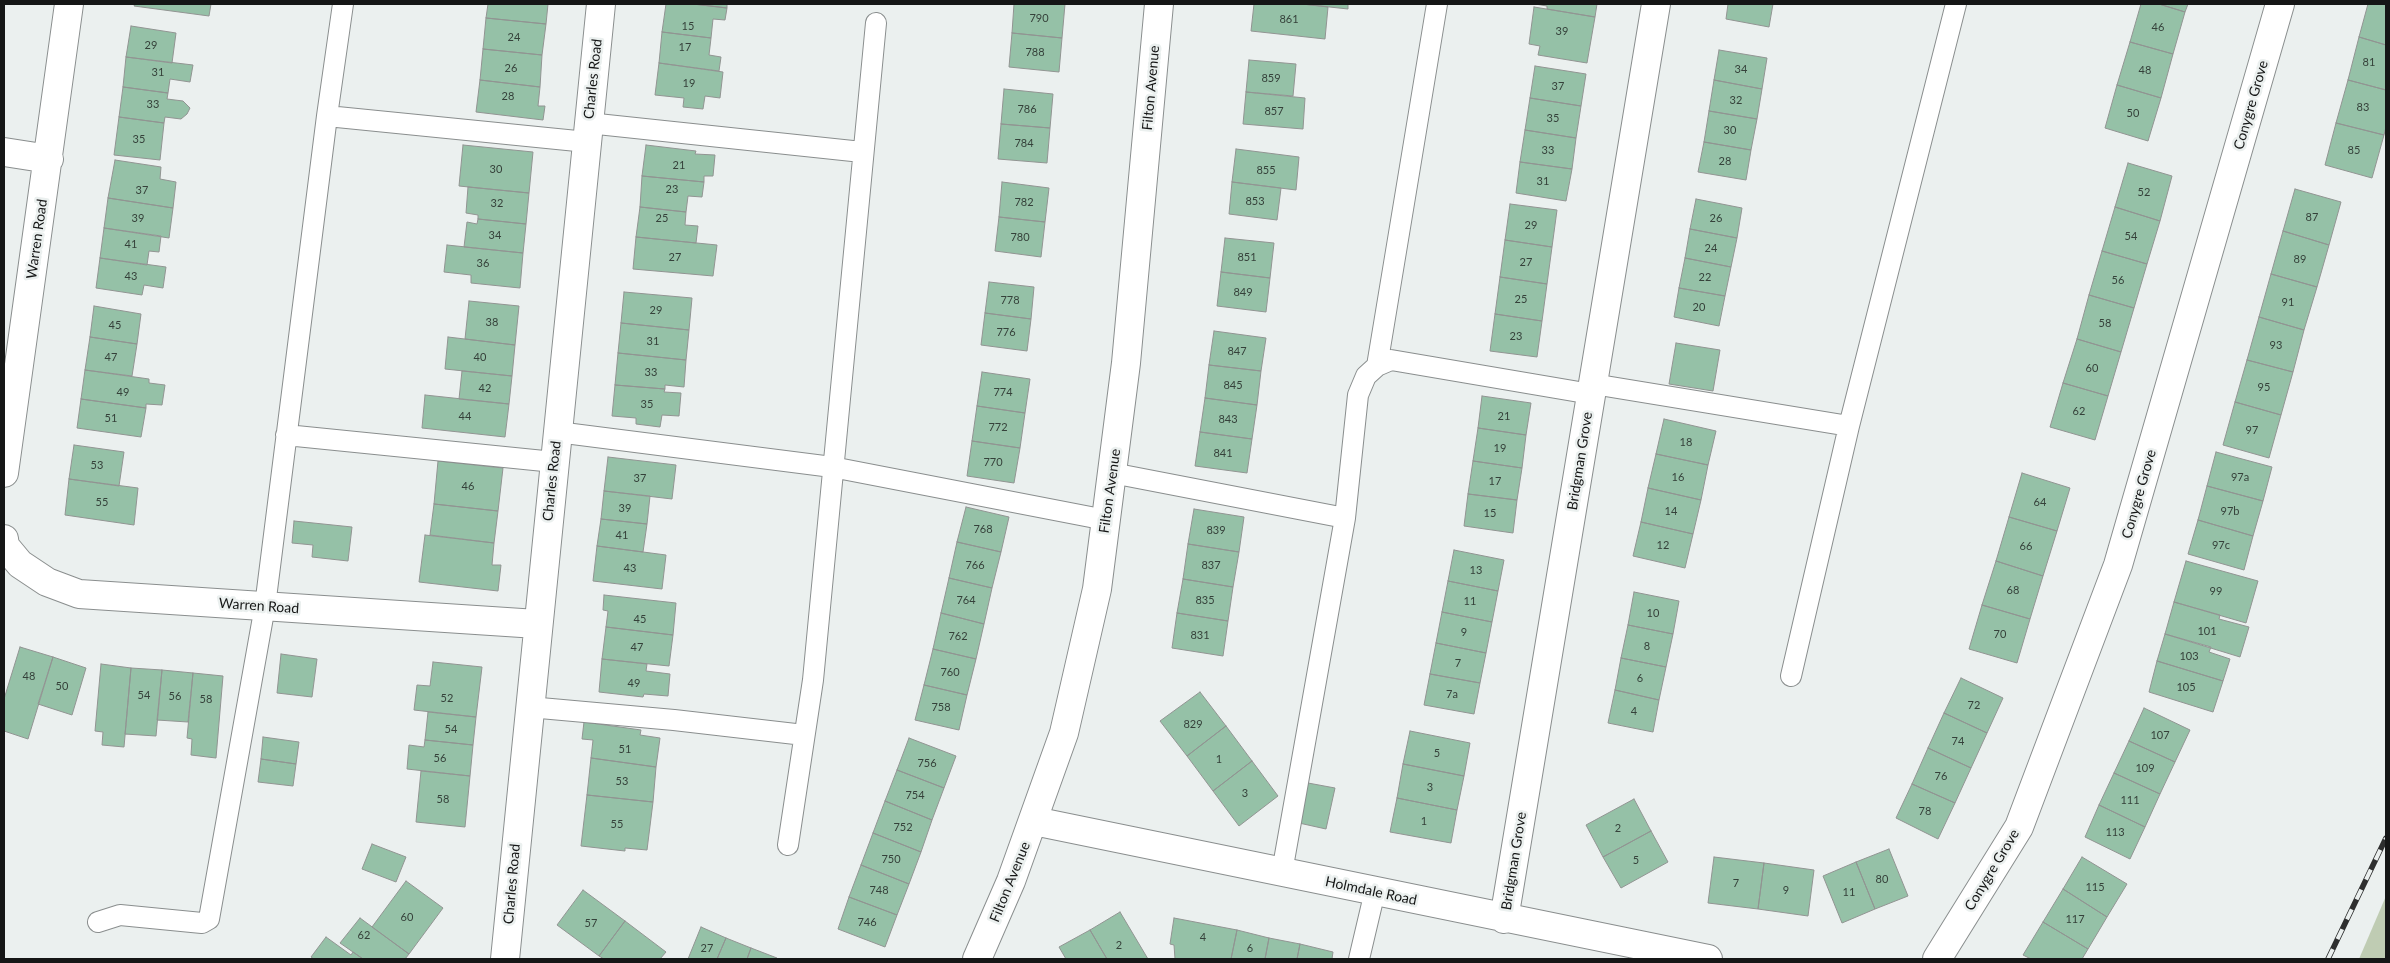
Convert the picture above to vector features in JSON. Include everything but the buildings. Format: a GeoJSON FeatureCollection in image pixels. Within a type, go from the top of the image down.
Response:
{"type":"FeatureCollection","features":[{"type":"Feature","properties":{"kind":"street","name":"Warren Road"},"geometry":{"type":"LineString","coordinates":[[4,473],[69,4]]}},
{"type":"Feature","properties":{"kind":"street","name":"Charles Road"},"geometry":{"type":"LineString","coordinates":[[505,959],[537,624],[601,4]]}},
{"type":"Feature","properties":{"kind":"street","name":"Filton Avenue"},"geometry":{"type":"LineString","coordinates":[[977,959],[1011,881],[1064,733],[1097,588],[1136,265],[1159,4]]}},
{"type":"Feature","properties":{"kind":"street","name":"Bridgman Grove"},"geometry":{"type":"LineString","coordinates":[[1504,919],[1656,4]]}},
{"type":"Feature","properties":{"kind":"street","name":"Conygre Grove"},"geometry":{"type":"LineString","coordinates":[[1937,959],[2018,827],[2118,565],[2280,4]]}},
{"type":"Feature","properties":{"kind":"street"},"geometry":{"type":"LineString","coordinates":[[4,152],[49,159]]}},
{"type":"Feature","properties":{"kind":"street","name":"Warren Road"},"geometry":{"type":"LineString","coordinates":[[4,538],[5,546],[20,564],[47,582],[79,594],[537,624]]}},
{"type":"Feature","properties":{"kind":"street","name":"Holmdale Road"},"geometry":{"type":"LineString","coordinates":[[1034,821],[1504,919],[1708,959]]}},
{"type":"Feature","properties":{"kind":"lane"},"geometry":{"type":"LineString","coordinates":[[98,922],[120,915],[202,923],[209,919],[265,606],[343,4]]}},
{"type":"Feature","properties":{"kind":"lane"},"geometry":{"type":"LineString","coordinates":[[1377,366],[1437,4]]}},
{"type":"Feature","properties":{"kind":"lane"},"geometry":{"type":"LineString","coordinates":[[1791,676],[1849,426],[1956,4]]}},
{"type":"Feature","properties":{"kind":"lane"},"geometry":{"type":"LineString","coordinates":[[788,845],[813,680],[862,152],[876,23]]}},
{"type":"Feature","properties":{"kind":"lane"},"geometry":{"type":"LineString","coordinates":[[327,116],[862,152]]}},
{"type":"Feature","properties":{"kind":"lane"},"geometry":{"type":"LineString","coordinates":[[1282,872],[1345,518],[1358,395],[1366,376],[1377,366],[1391,360],[1849,426]]}},
{"type":"Feature","properties":{"kind":"lane"},"geometry":{"type":"LineString","coordinates":[[557,432],[832,467],[1106,520]]}},
{"type":"Feature","properties":{"kind":"lane"},"geometry":{"type":"LineString","coordinates":[[286,435],[554,462]]}},
{"type":"Feature","properties":{"kind":"lane"},"geometry":{"type":"LineString","coordinates":[[1112,473],[1345,518]]}},
{"type":"Feature","properties":{"kind":"lane"},"geometry":{"type":"LineString","coordinates":[[529,707],[674,720],[804,735]]}},
{"type":"Feature","properties":{"kind":"lane"},"geometry":{"type":"LineString","coordinates":[[1359,959],[1374,891]]}},
{"type":"Feature","properties":{"kind":"green space"},"geometry":{"type":"Polygon","coordinates":[[[2386,896],[2386,959],[2359,959],[2386,896]]]}},
{"type":"Feature","properties":{"kind":"railway"},"geometry":{"type":"LineString","coordinates":[[2328,959],[2386,838]]}}]}
